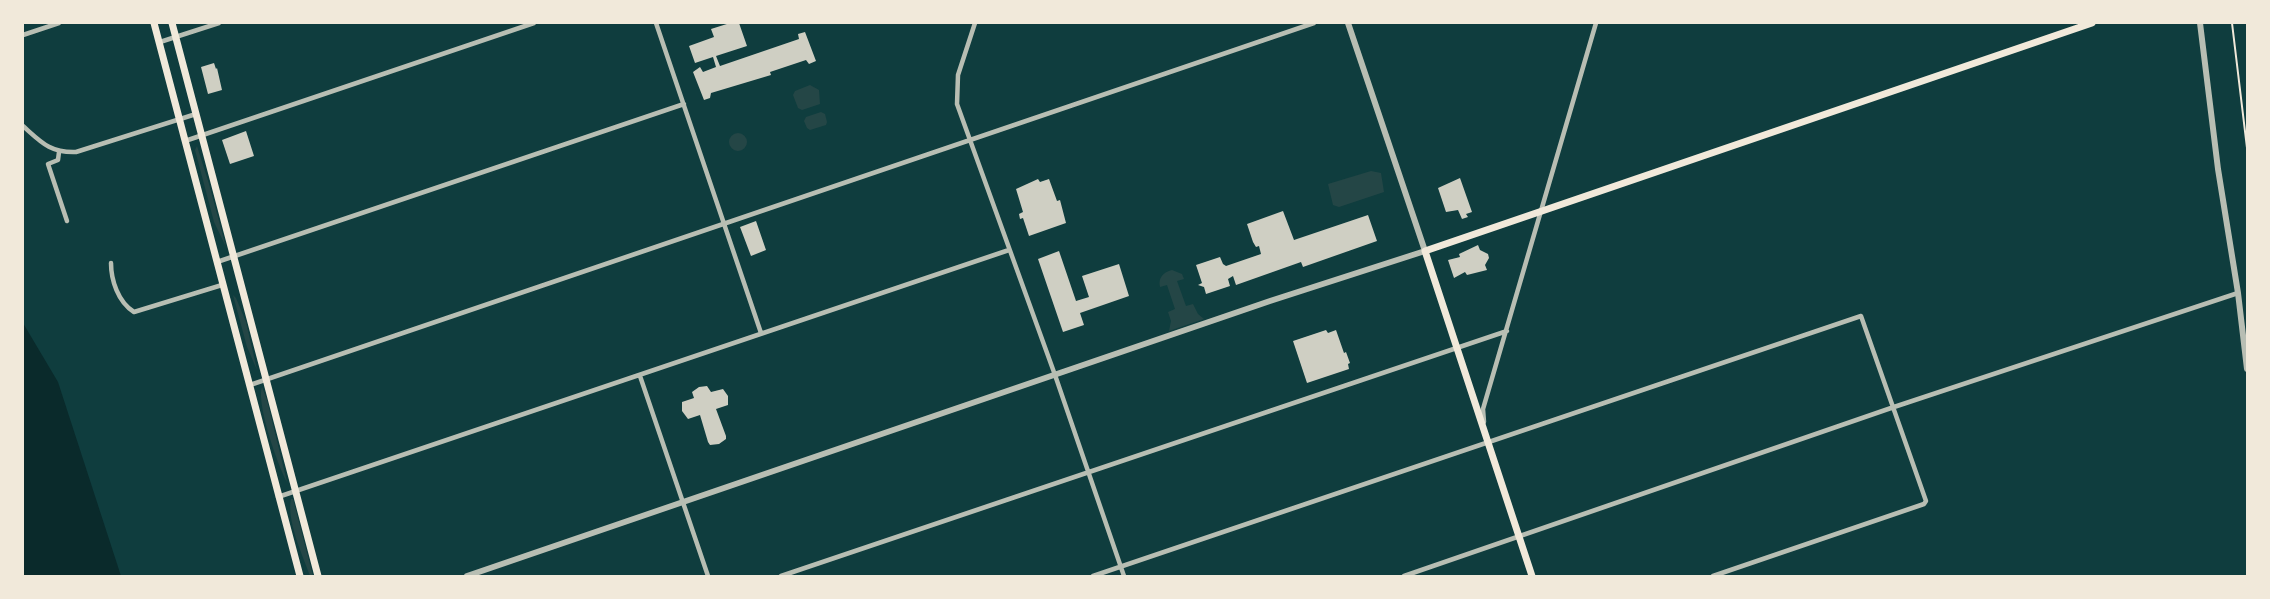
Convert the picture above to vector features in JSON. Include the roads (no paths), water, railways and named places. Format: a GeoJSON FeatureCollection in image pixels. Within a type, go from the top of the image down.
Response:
{"type":"FeatureCollection","features":[{"type":"Feature","properties":{"kind":"main road"},"geometry":{"type":"LineString","coordinates":[[154,23],[300,576]]}},
{"type":"Feature","properties":{"kind":"main road"},"geometry":{"type":"LineString","coordinates":[[172,23],[317,576]]}},
{"type":"Feature","properties":{"kind":"main road"},"geometry":{"type":"LineString","coordinates":[[1532,576],[1424,251],[2092,23]]}},
{"type":"Feature","properties":{"kind":"main road"},"geometry":{"type":"LineString","coordinates":[[223,285],[240,281]]}},
{"type":"Feature","properties":{"kind":"street"},"geometry":{"type":"LineString","coordinates":[[23,35],[59,23]]}},
{"type":"Feature","properties":{"kind":"street"},"geometry":{"type":"LineString","coordinates":[[159,42],[219,23]]}},
{"type":"Feature","properties":{"kind":"street"},"geometry":{"type":"LineString","coordinates":[[184,141],[534,23]]}},
{"type":"Feature","properties":{"kind":"street"},"geometry":{"type":"LineString","coordinates":[[656,23],[761,333]]}},
{"type":"Feature","properties":{"kind":"street"},"geometry":{"type":"LineString","coordinates":[[975,23],[958,75],[957,104],[1055,374],[1124,576]]}},
{"type":"Feature","properties":{"kind":"street"},"geometry":{"type":"LineString","coordinates":[[250,385],[1314,23]]}},
{"type":"Feature","properties":{"kind":"street"},"geometry":{"type":"LineString","coordinates":[[467,576],[1055,374],[1424,251],[1348,23]]}},
{"type":"Feature","properties":{"kind":"street"},"geometry":{"type":"LineString","coordinates":[[1484,430],[1483,409],[1596,23]]}},
{"type":"Feature","properties":{"kind":"street"},"geometry":{"type":"LineString","coordinates":[[2200,23],[2247,369]]}},
{"type":"Feature","properties":{"kind":"street"},"geometry":{"type":"LineString","coordinates":[[216,262],[684,104]]}},
{"type":"Feature","properties":{"kind":"street"},"geometry":{"type":"LineString","coordinates":[[23,126],[47,146],[59,152],[76,152],[196,114]]}},
{"type":"Feature","properties":{"kind":"street"},"geometry":{"type":"LineString","coordinates":[[59,152],[58,160],[48,164],[67,221]]}},
{"type":"Feature","properties":{"kind":"street"},"geometry":{"type":"LineString","coordinates":[[278,497],[1009,250]]}},
{"type":"Feature","properties":{"kind":"street"},"geometry":{"type":"LineString","coordinates":[[111,263],[119,297],[126,307],[134,312],[223,285]]}},
{"type":"Feature","properties":{"kind":"street"},"geometry":{"type":"LineString","coordinates":[[1404,576],[1894,407],[2238,293]]}},
{"type":"Feature","properties":{"kind":"street"},"geometry":{"type":"LineString","coordinates":[[1094,576],[1861,316],[1926,501],[1924,504],[1713,576]]}},
{"type":"Feature","properties":{"kind":"street"},"geometry":{"type":"LineString","coordinates":[[781,576],[1507,331]]}},
{"type":"Feature","properties":{"kind":"street"},"geometry":{"type":"LineString","coordinates":[[640,376],[708,576]]}}]}
